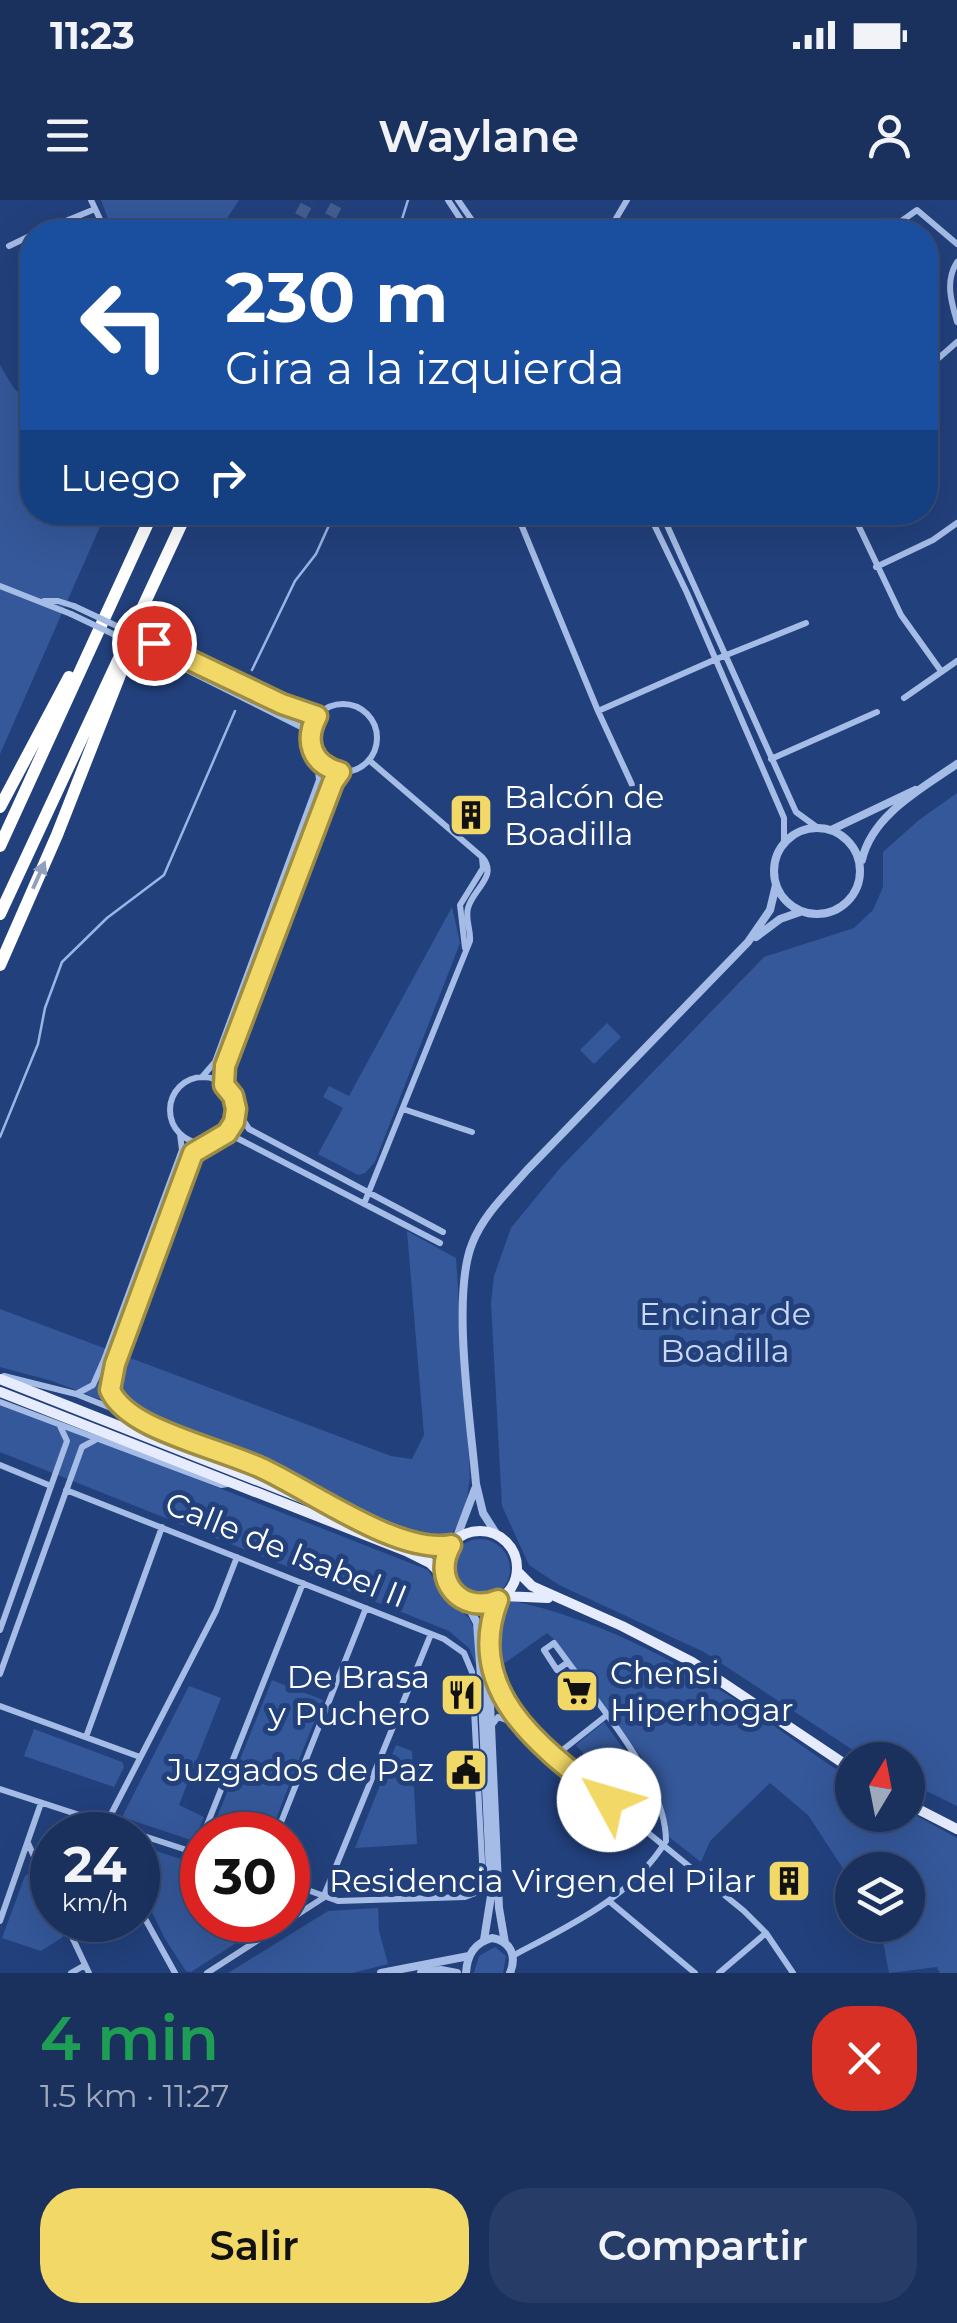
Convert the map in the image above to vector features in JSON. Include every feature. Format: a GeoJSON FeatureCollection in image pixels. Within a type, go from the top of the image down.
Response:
{"type":"FeatureCollection","features":[{"type":"Feature","properties":{"kind":"highway"},"geometry":{"type":"LineString","coordinates":[[0,807],[145,525]]}},
{"type":"Feature","properties":{"kind":"highway"},"geometry":{"type":"LineString","coordinates":[[0,846],[145,525]]}},
{"type":"Feature","properties":{"kind":"highway"},"geometry":{"type":"LineString","coordinates":[[0,914],[181,525]]}},
{"type":"Feature","properties":{"kind":"highway"},"geometry":{"type":"LineString","coordinates":[[0,965],[57,835],[160,574]]}},
{"type":"Feature","properties":{"kind":"main road"},"geometry":{"type":"LineString","coordinates":[[0,1377],[428,1546],[453,1543],[471,1532],[497,1535],[514,1552],[517,1571],[514,1585],[501,1599]]}},
{"type":"Feature","properties":{"kind":"main road"},"geometry":{"type":"LineString","coordinates":[[0,1392],[406,1551],[430,1562],[452,1592],[466,1602],[486,1605],[501,1599],[538,1596],[561,1601]]}},
{"type":"Feature","properties":{"kind":"main road"},"geometry":{"type":"LineString","coordinates":[[444,1577],[444,1560],[453,1543]]}},
{"type":"Feature","properties":{"kind":"main road"},"geometry":{"type":"LineString","coordinates":[[517,1571],[532,1586],[692,1662],[835,1759]]}},
{"type":"Feature","properties":{"kind":"main road"},"geometry":{"type":"LineString","coordinates":[[925,1813],[957,1829]]}},
{"type":"Feature","properties":{"kind":"street"},"geometry":{"type":"LineString","coordinates":[[63,220],[93,204]]}},
{"type":"Feature","properties":{"kind":"street"},"geometry":{"type":"LineString","coordinates":[[903,220],[917,210],[929,220]]}},
{"type":"Feature","properties":{"kind":"street"},"geometry":{"type":"LineString","coordinates":[[9,246],[20,241]]}},
{"type":"Feature","properties":{"kind":"street"},"geometry":{"type":"LineString","coordinates":[[957,262],[952,269],[950,295],[957,322]]}},
{"type":"Feature","properties":{"kind":"street"},"geometry":{"type":"LineString","coordinates":[[938,359],[957,342]]}},
{"type":"Feature","properties":{"kind":"street"},"geometry":{"type":"LineString","coordinates":[[876,567],[933,540],[957,523]]}},
{"type":"Feature","properties":{"kind":"street"},"geometry":{"type":"LineString","coordinates":[[521,525],[634,789]]}},
{"type":"Feature","properties":{"kind":"street"},"geometry":{"type":"LineString","coordinates":[[654,525],[784,818],[784,842]]}},
{"type":"Feature","properties":{"kind":"street"},"geometry":{"type":"LineString","coordinates":[[667,525],[796,812],[818,828]]}},
{"type":"Feature","properties":{"kind":"street"},"geometry":{"type":"LineString","coordinates":[[858,525],[912,632],[941,672]]}},
{"type":"Feature","properties":{"kind":"street"},"geometry":{"type":"LineString","coordinates":[[0,586],[72,610],[317,716]]}},
{"type":"Feature","properties":{"kind":"street"},"geometry":{"type":"LineString","coordinates":[[72,610],[309,730]]}},
{"type":"Feature","properties":{"kind":"street"},"geometry":{"type":"LineString","coordinates":[[598,711],[806,624]]}},
{"type":"Feature","properties":{"kind":"street"},"geometry":{"type":"LineString","coordinates":[[904,698],[957,660]]}},
{"type":"Feature","properties":{"kind":"street"},"geometry":{"type":"LineString","coordinates":[[76,1394],[93,1385],[104,1360],[182,1150],[180,1134],[169,1112],[172,1099],[179,1087],[202,1077],[215,1062],[320,780],[309,730],[325,709],[346,704],[366,712],[377,730],[378,741],[370,760],[351,772],[340,772],[318,761]]}},
{"type":"Feature","properties":{"kind":"street"},"geometry":{"type":"LineString","coordinates":[[772,758],[877,712]]}},
{"type":"Feature","properties":{"kind":"street"},"geometry":{"type":"LineString","coordinates":[[364,1204],[471,937],[466,919],[468,907],[488,875],[487,862],[370,760]]}},
{"type":"Feature","properties":{"kind":"street"},"geometry":{"type":"LineString","coordinates":[[748,942],[780,919],[802,912],[828,914],[840,909],[857,890],[871,832],[957,764]]}},
{"type":"Feature","properties":{"kind":"street"},"geometry":{"type":"LineString","coordinates":[[224,1085],[225,1066],[340,772]]}},
{"type":"Feature","properties":{"kind":"street"},"geometry":{"type":"LineString","coordinates":[[831,830],[932,782]]}},
{"type":"Feature","properties":{"kind":"street"},"geometry":{"type":"LineString","coordinates":[[497,1535],[483,1512],[476,1484],[463,1290],[472,1242],[495,1206],[528,1170],[748,942],[770,910],[776,885],[774,862],[784,842],[794,834],[818,828],[831,830],[851,843],[861,864]]}},
{"type":"Feature","properties":{"kind":"street"},"geometry":{"type":"LineString","coordinates":[[776,885],[782,896],[802,912]]}},
{"type":"Feature","properties":{"kind":"street"},"geometry":{"type":"LineString","coordinates":[[202,1077],[224,1085],[248,1129],[443,1232]]}},
{"type":"Feature","properties":{"kind":"street"},"geometry":{"type":"LineString","coordinates":[[150,1425],[114,1399],[110,1380],[193,1153],[227,1133],[236,1109]]}},
{"type":"Feature","properties":{"kind":"street"},"geometry":{"type":"LineString","coordinates":[[403,1109],[472,1132]]}},
{"type":"Feature","properties":{"kind":"street"},"geometry":{"type":"LineString","coordinates":[[227,1133],[440,1243]]}},
{"type":"Feature","properties":{"kind":"street"},"geometry":{"type":"LineString","coordinates":[[180,1134],[191,1142],[204,1144]]}},
{"type":"Feature","properties":{"kind":"street"},"geometry":{"type":"LineString","coordinates":[[0,1377],[76,1394],[285,1479],[314,1498],[377,1528]]}},
{"type":"Feature","properties":{"kind":"street"},"geometry":{"type":"LineString","coordinates":[[0,1402],[220,1485],[232,1483]]}},
{"type":"Feature","properties":{"kind":"street"},"geometry":{"type":"LineString","coordinates":[[0,1630],[67,1442],[60,1426]]}},
{"type":"Feature","properties":{"kind":"street"},"geometry":{"type":"LineString","coordinates":[[0,1674],[82,1447],[95,1440]]}},
{"type":"Feature","properties":{"kind":"street"},"geometry":{"type":"LineString","coordinates":[[0,1465],[51,1486]]}},
{"type":"Feature","properties":{"kind":"street"},"geometry":{"type":"LineString","coordinates":[[453,1543],[476,1484]]}},
{"type":"Feature","properties":{"kind":"street","name":"Calle de Isabel II"},"geometry":{"type":"LineString","coordinates":[[66,1490],[460,1648],[470,1664],[482,1884],[472,1895],[344,1902],[323,1898]]}},
{"type":"Feature","properties":{"kind":"street"},"geometry":{"type":"LineString","coordinates":[[86,1737],[162,1527]]}},
{"type":"Feature","properties":{"kind":"street"},"geometry":{"type":"LineString","coordinates":[[112,1812],[216,1611],[237,1557]]}},
{"type":"Feature","properties":{"kind":"street"},"geometry":{"type":"LineString","coordinates":[[212,1812],[303,1583]]}},
{"type":"Feature","properties":{"kind":"street"},"geometry":{"type":"LineString","coordinates":[[501,1599],[492,1622],[488,1657],[499,1908],[505,1942],[514,1955],[510,1973]]}},
{"type":"Feature","properties":{"kind":"street"},"geometry":{"type":"LineString","coordinates":[[466,1602],[479,1638],[490,1868],[490,1918],[484,1940],[469,1956],[466,1973]]}},
{"type":"Feature","properties":{"kind":"street"},"geometry":{"type":"LineString","coordinates":[[285,1812],[366,1608]]}},
{"type":"Feature","properties":{"kind":"street"},"geometry":{"type":"LineString","coordinates":[[492,1622],[497,1685],[511,1713],[534,1738],[766,1934],[793,1973]]}},
{"type":"Feature","properties":{"kind":"street"},"geometry":{"type":"LineString","coordinates":[[207,1973],[323,1898],[431,1634]]}},
{"type":"Feature","properties":{"kind":"street"},"geometry":{"type":"LineString","coordinates":[[514,1955],[609,1901],[664,1846],[666,1833],[642,1762],[568,1662]]}},
{"type":"Feature","properties":{"kind":"street"},"geometry":{"type":"LineString","coordinates":[[0,1706],[140,1757]]}},
{"type":"Feature","properties":{"kind":"street"},"geometry":{"type":"LineString","coordinates":[[555,1756],[608,1716]]}},
{"type":"Feature","properties":{"kind":"street"},"geometry":{"type":"LineString","coordinates":[[492,1726],[496,1719],[503,1718],[534,1738]]}},
{"type":"Feature","properties":{"kind":"street"},"geometry":{"type":"LineString","coordinates":[[0,1790],[69,1812]]}},
{"type":"Feature","properties":{"kind":"street"},"geometry":{"type":"LineString","coordinates":[[0,1920],[42,1803]]}},
{"type":"Feature","properties":{"kind":"street"},"geometry":{"type":"LineString","coordinates":[[28,1842],[30,1846]]}},
{"type":"Feature","properties":{"kind":"street","name":"Calle de Isabel II"},"geometry":{"type":"LineString","coordinates":[[481,1852],[490,1868]]}},
{"type":"Feature","properties":{"kind":"street"},"geometry":{"type":"LineString","coordinates":[[310,1892],[323,1898]]}},
{"type":"Feature","properties":{"kind":"street"},"geometry":{"type":"LineString","coordinates":[[609,1901],[695,1973]]}},
{"type":"Feature","properties":{"kind":"street"},"geometry":{"type":"LineString","coordinates":[[718,1973],[766,1934]]}},
{"type":"Feature","properties":{"kind":"street"},"geometry":{"type":"LineString","coordinates":[[484,1940],[505,1942]]}},
{"type":"Feature","properties":{"kind":"street"},"geometry":{"type":"LineString","coordinates":[[71,1973],[87,1969],[74,1942]]}},
{"type":"Feature","properties":{"kind":"street"},"geometry":{"type":"LineString","coordinates":[[157,1942],[174,1973]]}},
{"type":"Feature","properties":{"kind":"street"},"geometry":{"type":"LineString","coordinates":[[381,1973],[469,1956]]}},
{"type":"Feature","properties":{"kind":"street"},"geometry":{"type":"LineString","coordinates":[[421,1973],[457,1973]]}},
{"type":"Feature","properties":{"kind":"green space"},"geometry":{"type":"Polygon","coordinates":[[[101,200],[239,200],[226,220],[108,220],[101,200]]]}},
{"type":"Feature","properties":{"kind":"green space"},"geometry":{"type":"Polygon","coordinates":[[[0,365],[20,394],[20,525],[101,525],[0,754],[0,365]]]}},
{"type":"Feature","properties":{"kind":"green space","name":"Encinar de Boadilla"},"geometry":{"type":"Polygon","coordinates":[[[957,793],[957,1806],[925,1790],[925,1742],[841,1742],[704,1652],[559,1585],[529,1565],[502,1506],[491,1303],[494,1276],[511,1228],[560,1168],[764,957],[854,928],[873,910],[883,887],[883,852],[957,793]]]}},
{"type":"Feature","properties":{"kind":"green space"},"geometry":{"type":"Polygon","coordinates":[[[452,907],[460,943],[375,1162],[358,1175],[318,1154],[343,1108],[323,1097],[329,1086],[349,1096],[452,907]]]}},
{"type":"Feature","properties":{"kind":"green space"},"geometry":{"type":"Polygon","coordinates":[[[607,1023],[621,1037],[594,1064],[580,1050],[607,1023]]]}},
{"type":"Feature","properties":{"kind":"green space"},"geometry":{"type":"Polygon","coordinates":[[[407,1231],[456,1258],[470,1477],[465,1512],[452,1534],[426,1538],[129,1406],[112,1404],[52,1381],[0,1367],[0,1309],[391,1456],[412,1459],[424,1435],[407,1231]]]}},
{"type":"Feature","properties":{"kind":"green space"},"geometry":{"type":"Polygon","coordinates":[[[0,1402],[428,1570],[448,1600],[469,1618],[474,1629],[477,1667],[469,1648],[449,1631],[0,1452],[0,1402]]]}},
{"type":"Feature","properties":{"kind":"green space"},"geometry":{"type":"Polygon","coordinates":[[[480,1539],[501,1548],[510,1569],[501,1590],[480,1599],[459,1590],[450,1569],[459,1548],[480,1539]]]}},
{"type":"Feature","properties":{"kind":"green space"},"geometry":{"type":"Polygon","coordinates":[[[509,1600],[572,1617],[661,1656],[717,1688],[835,1768],[835,1832],[925,1832],[925,1820],[957,1838],[957,1973],[940,1973],[937,1967],[889,1973],[883,1942],[925,1942],[925,1852],[835,1852],[835,1856],[808,1815],[770,1783],[710,1841],[701,1862],[669,1837],[644,1761],[556,1641],[547,1633],[502,1665],[498,1624],[509,1600]]]}},
{"type":"Feature","properties":{"kind":"green space"},"geometry":{"type":"Polygon","coordinates":[[[272,1680],[323,1700],[290,1782],[239,1762],[272,1680]]]}},
{"type":"Feature","properties":{"kind":"green space"},"geometry":{"type":"Polygon","coordinates":[[[189,1686],[221,1698],[179,1805],[194,1812],[180,1812],[180,1836],[160,1830],[160,1812],[125,1812],[189,1686]]]}},
{"type":"Feature","properties":{"kind":"green space"},"geometry":{"type":"Polygon","coordinates":[[[604,1722],[635,1765],[647,1798],[629,1808],[576,1745],[604,1722]]]}},
{"type":"Feature","properties":{"kind":"green space"},"geometry":{"type":"Polygon","coordinates":[[[34,1729],[122,1762],[124,1767],[114,1787],[24,1756],[34,1729]]]}},
{"type":"Feature","properties":{"kind":"green space"},"geometry":{"type":"Polygon","coordinates":[[[396,1745],[412,1751],[417,1844],[355,1848],[396,1745]]]}},
{"type":"Feature","properties":{"kind":"green space"},"geometry":{"type":"Polygon","coordinates":[[[238,1765],[289,1785],[279,1812],[219,1812],[238,1765]]]}},
{"type":"Feature","properties":{"kind":"green space"},"geometry":{"type":"Polygon","coordinates":[[[160,1852],[180,1859],[180,1942],[238,1942],[191,1972],[186,1971],[160,1929],[160,1852]]]}},
{"type":"Feature","properties":{"kind":"green space"},"geometry":{"type":"Polygon","coordinates":[[[30,1873],[30,1942],[55,1942],[41,1951],[2,1938],[25,1876],[30,1873]]]}},
{"type":"Feature","properties":{"kind":"green space"},"geometry":{"type":"Polygon","coordinates":[[[378,1908],[379,1931],[388,1964],[352,1973],[228,1973],[278,1942],[310,1942],[310,1922],[328,1911],[378,1908]]]}},
{"type":"Feature","properties":{"kind":"green space"},"geometry":{"type":"Polygon","coordinates":[[[495,1947],[506,1956],[503,1973],[474,1973],[479,1956],[495,1947]]]}},
{"type":"Feature","properties":{"kind":"waterway"},"geometry":{"type":"LineString","coordinates":[[402,220],[408,200]]}},
{"type":"Feature","properties":{"kind":"waterway"},"geometry":{"type":"LineString","coordinates":[[252,670],[295,581],[316,554],[329,525]]}},
{"type":"Feature","properties":{"kind":"waterway"},"geometry":{"type":"LineString","coordinates":[[0,1137],[38,1044],[45,1008],[62,962],[107,918],[164,875],[235,711]]}},
{"type":"Feature","properties":{"kind":"tunnel"},"geometry":{"type":"LineString","coordinates":[[298,220],[309,200]]}},
{"type":"Feature","properties":{"kind":"tunnel"},"geometry":{"type":"LineString","coordinates":[[328,220],[339,200]]}},
{"type":"Feature","properties":{"kind":"place","name":"Balcón de Boadilla"},"geometry":{"type":"Point","coordinates":[471,815]}},
{"type":"Feature","properties":{"kind":"place","name":"Chensi Hiperhogar"},"geometry":{"type":"Point","coordinates":[577,1691]}},
{"type":"Feature","properties":{"kind":"place","name":"De Brasa y Puchero"},"geometry":{"type":"Point","coordinates":[462,1695]}},
{"type":"Feature","properties":{"kind":"place","name":"Juzgados de Paz"},"geometry":{"type":"Point","coordinates":[466,1770]}},
{"type":"Feature","properties":{"kind":"place","name":"Residencia Virgen del Pilar"},"geometry":{"type":"Point","coordinates":[789,1881]}},
{"type":"Feature","properties":{"kind":"route"},"geometry":{"type":"LineString","coordinates":[[154,643],[282,704],[317,716],[309,730],[310,747],[318,761],[340,772],[225,1066],[224,1085],[233,1096],[236,1109],[234,1122],[227,1133],[193,1153],[115,1364],[110,1390],[125,1410],[150,1425],[285,1479],[314,1498],[377,1528],[428,1546],[451,1545],[443,1566],[452,1592],[472,1604],[486,1605],[498,1600],[492,1622],[493,1662],[500,1694],[511,1713],[534,1738],[609,1800]]}}]}
